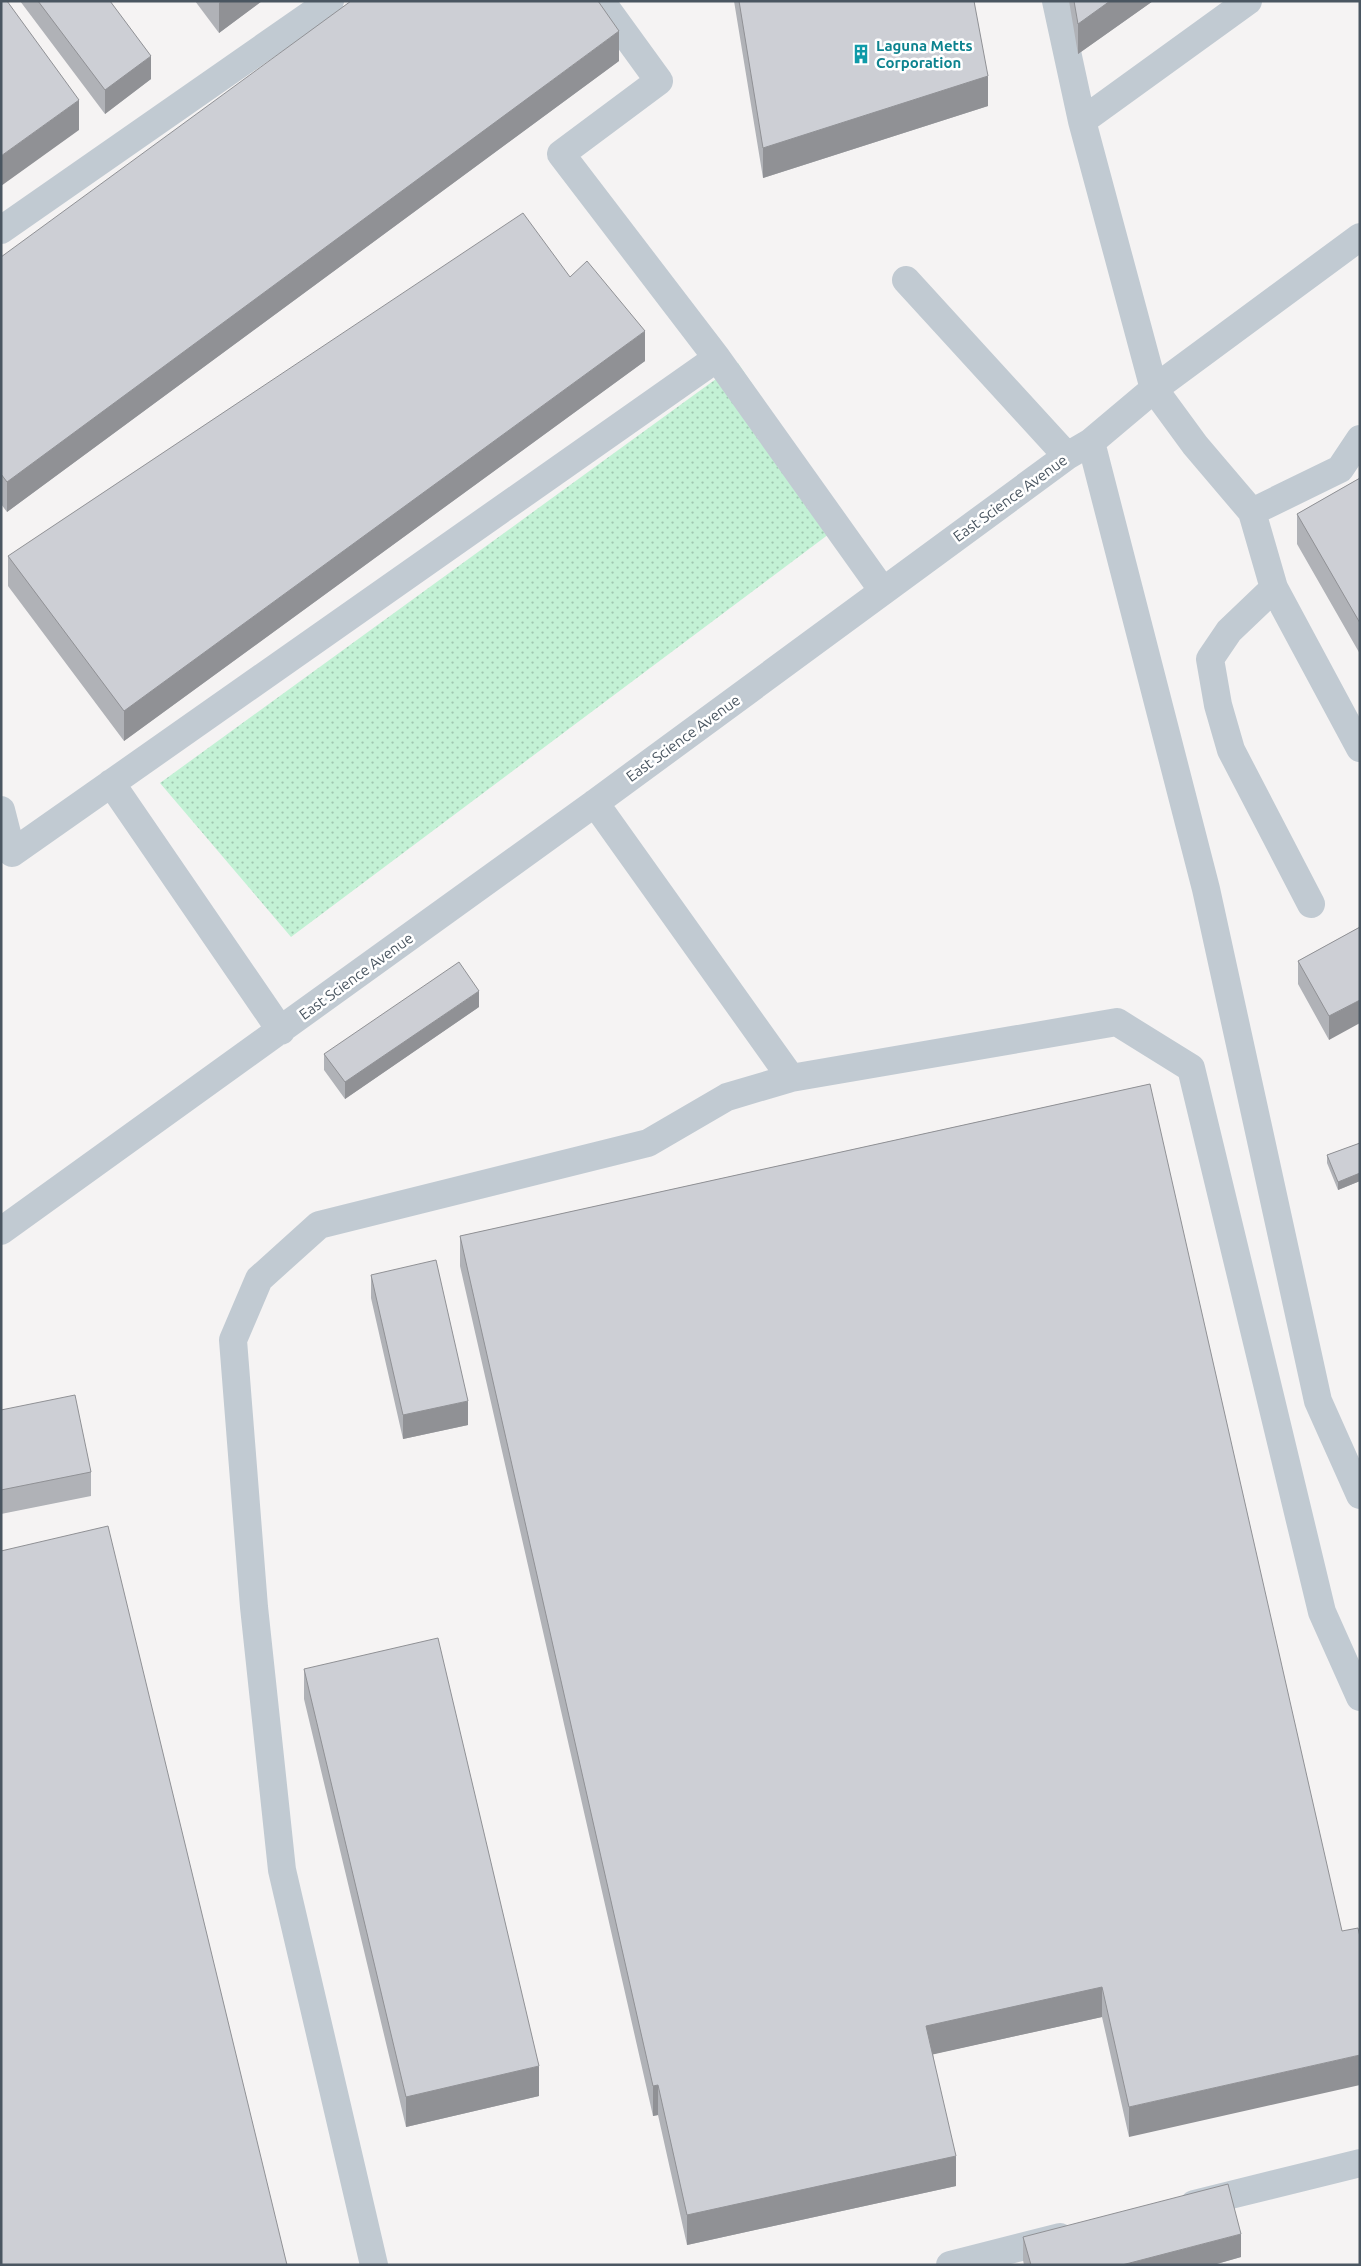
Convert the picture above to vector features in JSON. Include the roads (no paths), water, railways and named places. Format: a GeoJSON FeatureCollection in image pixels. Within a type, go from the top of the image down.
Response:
{"type":"FeatureCollection","features":[{"type":"Feature","properties":{"kind":"street"},"geometry":{"type":"LineString","coordinates":[[1,230],[330,1]]}},
{"type":"Feature","properties":{"kind":"street"},"geometry":{"type":"LineString","coordinates":[[600,1],[659,81],[562,154],[718,358],[883,591]]}},
{"type":"Feature","properties":{"kind":"street"},"geometry":{"type":"LineString","coordinates":[[1056,1],[1082,121],[1154,389],[1196,445],[1252,512],[1274,588],[1360,748]]}},
{"type":"Feature","properties":{"kind":"street"},"geometry":{"type":"LineString","coordinates":[[1082,121],[1248,1]]}},
{"type":"Feature","properties":{"kind":"street","name":"East Science Avenue"},"geometry":{"type":"LineString","coordinates":[[1,1231],[594,803],[1067,456],[1091,442],[1154,389],[1360,237]]}},
{"type":"Feature","properties":{"kind":"street"},"geometry":{"type":"LineString","coordinates":[[906,280],[1067,456]]}},
{"type":"Feature","properties":{"kind":"street"},"geometry":{"type":"LineString","coordinates":[[1,810],[12,853],[718,358]]}},
{"type":"Feature","properties":{"kind":"street"},"geometry":{"type":"LineString","coordinates":[[1252,512],[1340,469],[1360,439]]}},
{"type":"Feature","properties":{"kind":"street"},"geometry":{"type":"LineString","coordinates":[[1091,442],[1206,889],[1318,1401],[1360,1495]]}},
{"type":"Feature","properties":{"kind":"street"},"geometry":{"type":"LineString","coordinates":[[1274,588],[1229,630],[1210,659],[1218,705],[1231,750],[1311,904]]}},
{"type":"Feature","properties":{"kind":"street"},"geometry":{"type":"LineString","coordinates":[[111,783],[280,1030]]}},
{"type":"Feature","properties":{"kind":"street"},"geometry":{"type":"LineString","coordinates":[[594,803],[791,1078]]}},
{"type":"Feature","properties":{"kind":"street"},"geometry":{"type":"LineString","coordinates":[[374,2265],[282,1870],[254,1606],[233,1340],[259,1279],[319,1226],[648,1143],[727,1097],[791,1078],[1117,1022],[1192,1068],[1322,1612],[1360,1697]]}},
{"type":"Feature","properties":{"kind":"street"},"geometry":{"type":"LineString","coordinates":[[1169,2210],[1360,2163]]}},
{"type":"Feature","properties":{"kind":"street"},"geometry":{"type":"LineString","coordinates":[[950,2265],[1083,2232]]}},
{"type":"Feature","properties":{"kind":"place","name":"Laguna Metts Corporation"},"geometry":{"type":"Point","coordinates":[861,54]}}]}
